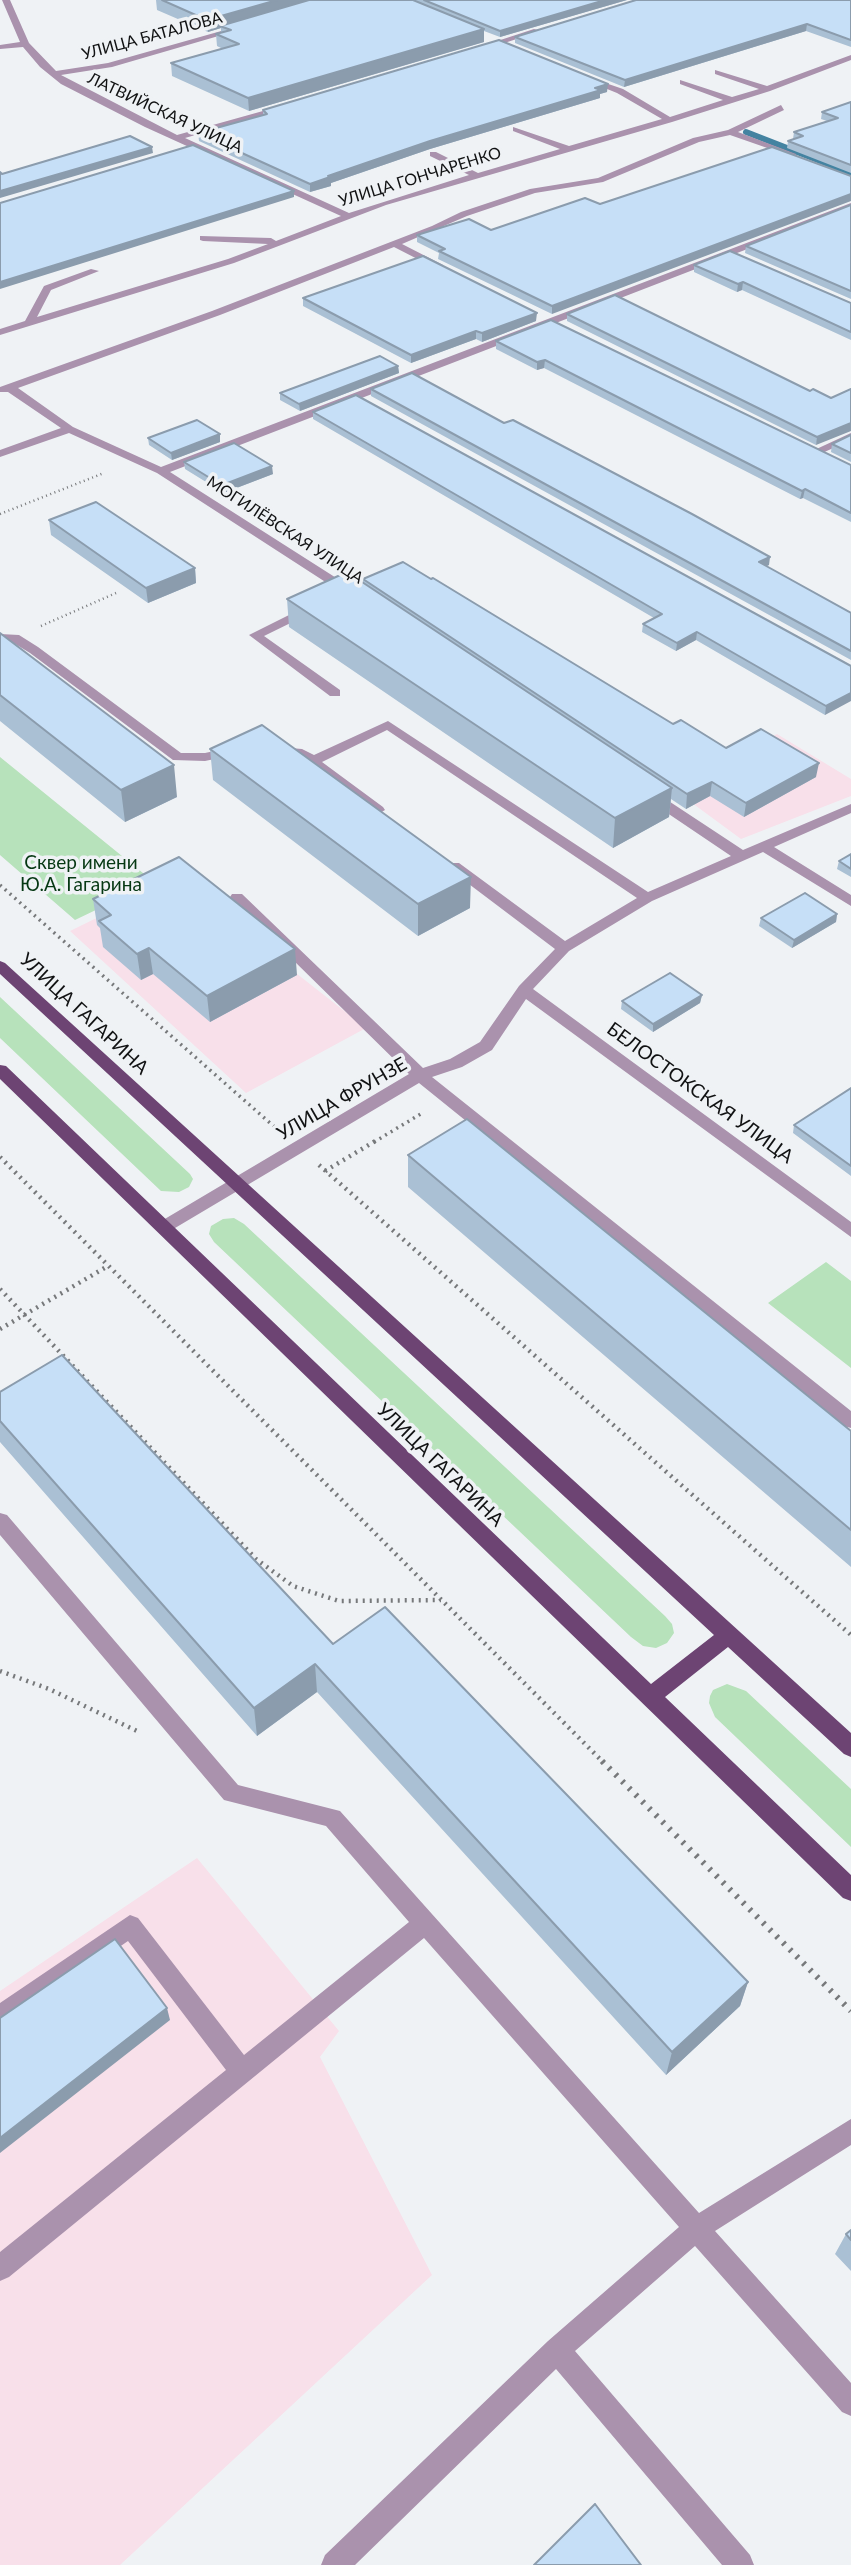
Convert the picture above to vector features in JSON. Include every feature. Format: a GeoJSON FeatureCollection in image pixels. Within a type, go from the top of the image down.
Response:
{"type":"FeatureCollection","features":[{"type":"Feature","properties":{"kind":"main road","name":"УЛИЦА ГАГАРИНА"},"geometry":{"type":"LineString","coordinates":[[0,966],[851,1747]]}},
{"type":"Feature","properties":{"kind":"main road","name":"УЛИЦА ГАГАРИНА"},"geometry":{"type":"LineString","coordinates":[[0,1070],[851,1890]]}},
{"type":"Feature","properties":{"kind":"main road"},"geometry":{"type":"LineString","coordinates":[[650,1697],[729,1635]]}},
{"type":"Feature","properties":{"kind":"street","name":"ЛАТВИЙСКАЯ УЛИЦА"},"geometry":{"type":"LineString","coordinates":[[6,0],[25,44],[54,74],[78,90],[346,215]]}},
{"type":"Feature","properties":{"kind":"street","name":"УЛИЦА БАТАЛОВА"},"geometry":{"type":"LineString","coordinates":[[54,74],[109,65],[256,22]]}},
{"type":"Feature","properties":{"kind":"street"},"geometry":{"type":"LineString","coordinates":[[471,50],[551,27]]}},
{"type":"Feature","properties":{"kind":"street"},"geometry":{"type":"LineString","coordinates":[[487,37],[510,47]]}},
{"type":"Feature","properties":{"kind":"street"},"geometry":{"type":"LineString","coordinates":[[0,47],[25,44]]}},
{"type":"Feature","properties":{"kind":"street","name":"УЛИЦА ГОНЧАРЕНКО"},"geometry":{"type":"LineString","coordinates":[[5,331],[177,279],[346,215],[669,120],[767,89],[851,57]]}},
{"type":"Feature","properties":{"kind":"street"},"geometry":{"type":"LineString","coordinates":[[718,72],[767,89]]}},
{"type":"Feature","properties":{"kind":"street"},"geometry":{"type":"LineString","coordinates":[[583,75],[620,91],[669,120]]}},
{"type":"Feature","properties":{"kind":"street"},"geometry":{"type":"LineString","coordinates":[[684,82],[731,100]]}},
{"type":"Feature","properties":{"kind":"street"},"geometry":{"type":"LineString","coordinates":[[177,138],[298,102]]}},
{"type":"Feature","properties":{"kind":"street"},"geometry":{"type":"LineString","coordinates":[[5,390],[394,244],[464,214],[533,191],[600,180],[696,140],[731,132],[781,108]]}},
{"type":"Feature","properties":{"kind":"street"},"geometry":{"type":"LineString","coordinates":[[516,129],[570,150]]}},
{"type":"Feature","properties":{"kind":"street"},"geometry":{"type":"LineString","coordinates":[[731,132],[803,160]]}},
{"type":"Feature","properties":{"kind":"street"},"geometry":{"type":"LineString","coordinates":[[182,149],[195,146]]}},
{"type":"Feature","properties":{"kind":"street"},"geometry":{"type":"LineString","coordinates":[[433,154],[478,176]]}},
{"type":"Feature","properties":{"kind":"street"},"geometry":{"type":"LineString","coordinates":[[161,471],[851,206]]}},
{"type":"Feature","properties":{"kind":"street"},"geometry":{"type":"LineString","coordinates":[[203,238],[278,241]]}},
{"type":"Feature","properties":{"kind":"street"},"geometry":{"type":"LineString","coordinates":[[394,244],[455,274]]}},
{"type":"Feature","properties":{"kind":"street"},"geometry":{"type":"LineString","coordinates":[[730,253],[741,258]]}},
{"type":"Feature","properties":{"kind":"street"},"geometry":{"type":"LineString","coordinates":[[29,323],[47,288],[94,271]]}},
{"type":"Feature","properties":{"kind":"street"},"geometry":{"type":"LineString","coordinates":[[539,316],[563,328]]}},
{"type":"Feature","properties":{"kind":"street"},"geometry":{"type":"LineString","coordinates":[[0,323],[5,331]]}},
{"type":"Feature","properties":{"kind":"street","name":"МОГИЛЁВСКАЯ УЛИЦА"},"geometry":{"type":"LineString","coordinates":[[5,390],[69,429],[161,471],[344,597],[255,635],[335,692]]}},
{"type":"Feature","properties":{"kind":"street"},"geometry":{"type":"LineString","coordinates":[[358,397],[373,405]]}},
{"type":"Feature","properties":{"kind":"street"},"geometry":{"type":"LineString","coordinates":[[0,454],[69,429]]}},
{"type":"Feature","properties":{"kind":"street"},"geometry":{"type":"LineString","coordinates":[[816,452],[851,436]]}},
{"type":"Feature","properties":{"kind":"street"},"geometry":{"type":"LineString","coordinates":[[804,446],[828,458]]}},
{"type":"Feature","properties":{"kind":"street"},"geometry":{"type":"LineString","coordinates":[[7,638],[178,757],[205,757],[256,748],[302,753],[389,818]]}},
{"type":"Feature","properties":{"kind":"street"},"geometry":{"type":"LineString","coordinates":[[313,761],[388,725],[648,898]]}},
{"type":"Feature","properties":{"kind":"street"},"geometry":{"type":"LineString","coordinates":[[639,787],[743,857]]}},
{"type":"Feature","properties":{"kind":"street","name":"УЛИЦА ФРУНЗЕ"},"geometry":{"type":"LineString","coordinates":[[164,1227],[420,1075],[456,1063],[486,1046],[524,990],[564,948],[648,898],[851,808]]}},
{"type":"Feature","properties":{"kind":"street"},"geometry":{"type":"LineString","coordinates":[[764,847],[851,901]]}},
{"type":"Feature","properties":{"kind":"street"},"geometry":{"type":"LineString","coordinates":[[444,859],[564,948]]}},
{"type":"Feature","properties":{"kind":"street"},"geometry":{"type":"LineString","coordinates":[[237,897],[420,1075],[851,1421]]}},
{"type":"Feature","properties":{"kind":"street","name":"БЕЛОСТОКСКАЯ УЛИЦА"},"geometry":{"type":"LineString","coordinates":[[524,990],[851,1231]]}},
{"type":"Feature","properties":{"kind":"street"},"geometry":{"type":"LineString","coordinates":[[0,1521],[232,1794],[332,1818],[851,2403]]}},
{"type":"Feature","properties":{"kind":"street"},"geometry":{"type":"LineString","coordinates":[[0,2268],[425,1923]]}},
{"type":"Feature","properties":{"kind":"street"},"geometry":{"type":"LineString","coordinates":[[0,2017],[130,1926],[242,2072]]}},
{"type":"Feature","properties":{"kind":"street"},"geometry":{"type":"LineString","coordinates":[[335,2565],[557,2350],[697,2228],[851,2131]]}},
{"type":"Feature","properties":{"kind":"street"},"geometry":{"type":"LineString","coordinates":[[557,2350],[740,2565]]}},
{"type":"Feature","properties":{"kind":"path"},"geometry":{"type":"LineString","coordinates":[[0,514],[138,460]]}},
{"type":"Feature","properties":{"kind":"path"},"geometry":{"type":"LineString","coordinates":[[7,638],[116,593]]}},
{"type":"Feature","properties":{"kind":"path"},"geometry":{"type":"LineString","coordinates":[[0,885],[851,1635]]}},
{"type":"Feature","properties":{"kind":"path"},"geometry":{"type":"LineString","coordinates":[[325,1171],[449,1097]]}},
{"type":"Feature","properties":{"kind":"path"},"geometry":{"type":"LineString","coordinates":[[0,1157],[851,2011]]}},
{"type":"Feature","properties":{"kind":"path"},"geometry":{"type":"LineString","coordinates":[[0,1329],[109,1266]]}},
{"type":"Feature","properties":{"kind":"path"},"geometry":{"type":"LineString","coordinates":[[0,1289],[256,1559],[293,1586],[339,1601],[441,1600]]}},
{"type":"Feature","properties":{"kind":"path"},"geometry":{"type":"LineString","coordinates":[[0,1671],[49,1689],[141,1733]]}},
{"type":"Feature","properties":{"kind":"shaded area"},"geometry":{"type":"Polygon","coordinates":[[[777,734],[851,779],[851,796],[741,839],[673,789],[777,734]]]}},
{"type":"Feature","properties":{"kind":"shaded area"},"geometry":{"type":"Polygon","coordinates":[[[176,879],[366,1028],[246,1093],[70,931],[176,879]]]}},
{"type":"Feature","properties":{"kind":"shaded area"},"geometry":{"type":"Polygon","coordinates":[[[197,1858],[339,2031],[320,2057],[432,2275],[120,2565],[0,2565],[0,1991],[197,1858]]]}},
{"type":"Feature","properties":{"kind":"green space","name":"Сквер имени Ю.А. Гагарина"},"geometry":{"type":"Polygon","coordinates":[[[0,757],[154,882],[75,920],[0,855],[0,757]]]}},
{"type":"Feature","properties":{"kind":"green space"},"geometry":{"type":"Polygon","coordinates":[[[0,997],[190,1174],[193,1179],[189,1187],[179,1192],[161,1191],[0,1038],[0,997]]]}},
{"type":"Feature","properties":{"kind":"green space"},"geometry":{"type":"Polygon","coordinates":[[[234,1218],[244,1224],[665,1616],[672,1624],[674,1633],[667,1643],[656,1648],[643,1646],[631,1637],[214,1242],[209,1234],[211,1226],[223,1219],[234,1218]]]}},
{"type":"Feature","properties":{"kind":"green space"},"geometry":{"type":"Polygon","coordinates":[[[826,1262],[851,1281],[851,1368],[768,1303],[826,1262]]]}},
{"type":"Feature","properties":{"kind":"green space"},"geometry":{"type":"Polygon","coordinates":[[[727,1684],[746,1691],[851,1789],[851,1847],[715,1717],[709,1703],[710,1696],[713,1690],[727,1684]]]}},
{"type":"Feature","properties":{"kind":"building"},"geometry":{"type":"Polygon","coordinates":[[[162,0],[277,0],[207,20],[162,0]]]}},
{"type":"Feature","properties":{"kind":"building"},"geometry":{"type":"Polygon","coordinates":[[[309,0],[413,0],[484,29],[248,98],[171,63],[239,44],[216,34],[231,30],[220,26],[309,0]]]}},
{"type":"Feature","properties":{"kind":"building"},"geometry":{"type":"Polygon","coordinates":[[[424,0],[605,0],[500,31],[424,0]]]}},
{"type":"Feature","properties":{"kind":"building"},"geometry":{"type":"Polygon","coordinates":[[[636,0],[851,0],[851,40],[807,24],[625,80],[515,37],[636,0]]]}},
{"type":"Feature","properties":{"kind":"building"},"geometry":{"type":"Polygon","coordinates":[[[499,40],[608,84],[595,88],[601,90],[430,141],[310,184],[198,133],[267,114],[263,110],[499,40]]]}},
{"type":"Feature","properties":{"kind":"building"},"geometry":{"type":"Polygon","coordinates":[[[851,102],[851,165],[788,141],[803,136],[794,132],[838,118],[822,112],[851,102]]]}},
{"type":"Feature","properties":{"kind":"building"},"geometry":{"type":"Polygon","coordinates":[[[130,136],[152,147],[0,191],[0,172],[2,174],[130,136]]]}},
{"type":"Feature","properties":{"kind":"building"},"geometry":{"type":"Polygon","coordinates":[[[193,145],[294,191],[0,282],[0,203],[193,145]]]}},
{"type":"Feature","properties":{"kind":"building"},"geometry":{"type":"Polygon","coordinates":[[[772,147],[851,176],[851,194],[552,306],[439,251],[445,249],[417,235],[469,219],[491,230],[585,198],[600,204],[772,147]]]}},
{"type":"Feature","properties":{"kind":"building"},"geometry":{"type":"Polygon","coordinates":[[[851,205],[851,291],[746,246],[851,205]]]}},
{"type":"Feature","properties":{"kind":"building"},"geometry":{"type":"Polygon","coordinates":[[[730,251],[851,303],[851,332],[743,282],[738,284],[694,265],[730,251]]]}},
{"type":"Feature","properties":{"kind":"building"},"geometry":{"type":"Polygon","coordinates":[[[423,256],[537,313],[482,333],[476,331],[411,355],[303,298],[423,256]]]}},
{"type":"Feature","properties":{"kind":"building"},"geometry":{"type":"Polygon","coordinates":[[[615,295],[810,391],[813,389],[831,398],[851,389],[851,423],[817,437],[567,314],[615,295]]]}},
{"type":"Feature","properties":{"kind":"building"},"geometry":{"type":"Polygon","coordinates":[[[551,320],[851,465],[851,513],[805,489],[802,491],[545,360],[537,362],[496,341],[551,320]]]}},
{"type":"Feature","properties":{"kind":"building"},"geometry":{"type":"Polygon","coordinates":[[[380,356],[398,366],[299,404],[280,393],[380,356]]]}},
{"type":"Feature","properties":{"kind":"building"},"geometry":{"type":"Polygon","coordinates":[[[412,373],[504,423],[513,420],[770,557],[759,562],[851,613],[851,651],[371,389],[412,373]]]}},
{"type":"Feature","properties":{"kind":"building"},"geometry":{"type":"Polygon","coordinates":[[[356,395],[851,666],[851,693],[826,706],[697,632],[677,643],[643,624],[662,614],[313,412],[356,395]]]}},
{"type":"Feature","properties":{"kind":"building"},"geometry":{"type":"Polygon","coordinates":[[[197,420],[220,434],[171,453],[148,438],[197,420]]]}},
{"type":"Feature","properties":{"kind":"building"},"geometry":{"type":"Polygon","coordinates":[[[851,435],[851,453],[832,444],[851,435]]]}},
{"type":"Feature","properties":{"kind":"building"},"geometry":{"type":"Polygon","coordinates":[[[234,443],[272,466],[225,484],[218,483],[184,462],[234,443]]]}},
{"type":"Feature","properties":{"kind":"building"},"geometry":{"type":"Polygon","coordinates":[[[96,502],[195,568],[146,588],[49,520],[96,502]]]}},
{"type":"Feature","properties":{"kind":"building"},"geometry":{"type":"Polygon","coordinates":[[[403,562],[673,724],[681,720],[726,748],[761,729],[819,763],[746,803],[712,782],[687,794],[363,579],[403,562]]]}},
{"type":"Feature","properties":{"kind":"building"},"geometry":{"type":"Polygon","coordinates":[[[347,572],[672,788],[615,818],[287,599],[347,572]]]}},
{"type":"Feature","properties":{"kind":"building"},"geometry":{"type":"Polygon","coordinates":[[[0,633],[174,765],[121,790],[0,695],[0,633]]]}},
{"type":"Feature","properties":{"kind":"building"},"geometry":{"type":"Polygon","coordinates":[[[262,725],[471,877],[418,904],[210,749],[262,725]]]}},
{"type":"Feature","properties":{"kind":"building"},"geometry":{"type":"Polygon","coordinates":[[[851,854],[851,869],[839,861],[851,854]]]}},
{"type":"Feature","properties":{"kind":"building"},"geometry":{"type":"Polygon","coordinates":[[[179,857],[295,949],[207,996],[149,948],[137,954],[99,921],[111,915],[93,899],[179,857]]]}},
{"type":"Feature","properties":{"kind":"building"},"geometry":{"type":"Polygon","coordinates":[[[805,893],[837,914],[794,940],[761,918],[805,893]]]}},
{"type":"Feature","properties":{"kind":"building"},"geometry":{"type":"Polygon","coordinates":[[[670,973],[702,995],[653,1024],[622,1001],[670,973]]]}},
{"type":"Feature","properties":{"kind":"building"},"geometry":{"type":"Polygon","coordinates":[[[851,1088],[851,1166],[794,1125],[851,1088]]]}},
{"type":"Feature","properties":{"kind":"building"},"geometry":{"type":"Polygon","coordinates":[[[467,1119],[851,1431],[851,1530],[408,1155],[467,1119]]]}},
{"type":"Feature","properties":{"kind":"building"},"geometry":{"type":"Polygon","coordinates":[[[62,1355],[333,1644],[385,1607],[748,1982],[672,2052],[315,1664],[254,1708],[0,1421],[0,1392],[62,1355]]]}},
{"type":"Feature","properties":{"kind":"building"},"geometry":{"type":"Polygon","coordinates":[[[115,1939],[167,2008],[0,2138],[0,2018],[115,1939]]]}},
{"type":"Feature","properties":{"kind":"building"},"geometry":{"type":"Polygon","coordinates":[[[595,2504],[641,2565],[534,2565],[595,2504]]]}},
{"type":"Feature","properties":{"kind":"waterway"},"geometry":{"type":"LineString","coordinates":[[746,132],[851,173]]}}]}
